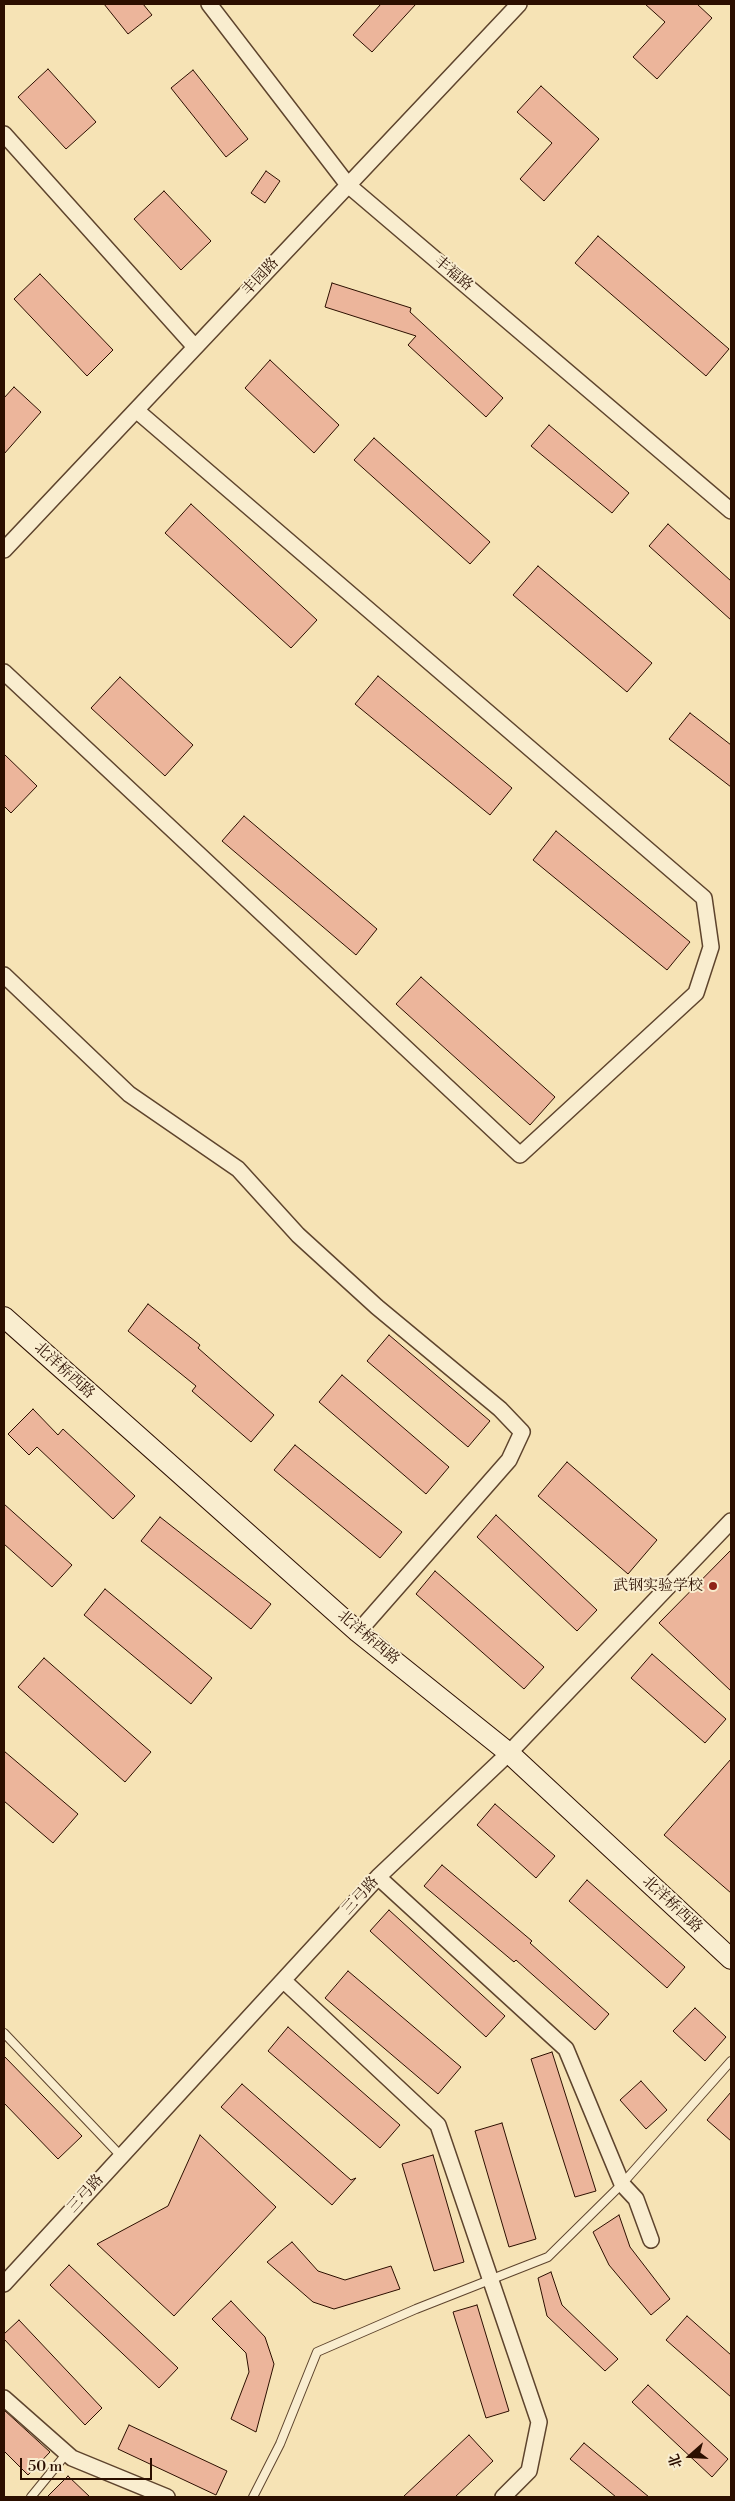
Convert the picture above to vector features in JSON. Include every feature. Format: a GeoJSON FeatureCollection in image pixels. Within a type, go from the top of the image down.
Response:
{"type":"FeatureCollection","features":[{"type":"Feature","properties":{"kind":"main road","name":"北洋桥西路"},"geometry":{"type":"LineString","coordinates":[[4,1318],[358,1632],[509,1752],[731,1959]]}},
{"type":"Feature","properties":{"kind":"street","name":"丰福路"},"geometry":{"type":"LineString","coordinates":[[209,4],[348,185],[731,511]]}},
{"type":"Feature","properties":{"kind":"street","name":"丰园路"},"geometry":{"type":"LineString","coordinates":[[4,550],[518,4]]}},
{"type":"Feature","properties":{"kind":"street"},"geometry":{"type":"LineString","coordinates":[[4,134],[195,347]]}},
{"type":"Feature","properties":{"kind":"street"},"geometry":{"type":"LineString","coordinates":[[4,672],[520,1155],[696,993],[711,947],[704,898],[136,410]]}},
{"type":"Feature","properties":{"kind":"street"},"geometry":{"type":"LineString","coordinates":[[4,975],[128,1094],[238,1169],[298,1236],[377,1306],[500,1409],[522,1432],[509,1460],[358,1632]]}},
{"type":"Feature","properties":{"kind":"street","name":"三弓路"},"geometry":{"type":"LineString","coordinates":[[4,2284],[378,1877],[509,1752],[731,1521]]}},
{"type":"Feature","properties":{"kind":"street"},"geometry":{"type":"LineString","coordinates":[[378,1877],[566,2049],[622,2184],[636,2199],[651,2240]]}},
{"type":"Feature","properties":{"kind":"street"},"geometry":{"type":"LineString","coordinates":[[284,1981],[438,2125],[539,2422],[529,2471],[504,2497]]}},
{"type":"Feature","properties":{"kind":"street"},"geometry":{"type":"LineString","coordinates":[[4,2398],[72,2458],[167,2497]]}},
{"type":"Feature","properties":{"kind":"lane"},"geometry":{"type":"LineString","coordinates":[[4,2033],[120,2156]]}},
{"type":"Feature","properties":{"kind":"lane"},"geometry":{"type":"LineString","coordinates":[[252,2497],[280,2444],[317,2352],[416,2309],[548,2257],[622,2184],[731,2061]]}},
{"type":"Feature","properties":{"kind":"lane"},"geometry":{"type":"LineString","coordinates":[[31,2497],[67,2453]]}},
{"type":"Feature","properties":{"kind":"building"},"geometry":{"type":"Polygon","coordinates":[[[104,4],[143,4],[152,15],[128,34],[104,4]]]}},
{"type":"Feature","properties":{"kind":"building"},"geometry":{"type":"Polygon","coordinates":[[[381,4],[416,4],[372,52],[353,35],[381,4]]]}},
{"type":"Feature","properties":{"kind":"building"},"geometry":{"type":"Polygon","coordinates":[[[645,4],[697,4],[712,18],[657,79],[633,57],[665,22],[645,4]]]}},
{"type":"Feature","properties":{"kind":"building"},"geometry":{"type":"Polygon","coordinates":[[[48,69],[96,122],[66,149],[18,97],[48,69]]]}},
{"type":"Feature","properties":{"kind":"building"},"geometry":{"type":"Polygon","coordinates":[[[193,70],[248,139],[226,157],[171,88],[193,70]]]}},
{"type":"Feature","properties":{"kind":"building"},"geometry":{"type":"Polygon","coordinates":[[[541,86],[599,139],[544,201],[520,179],[552,143],[517,112],[541,86]]]}},
{"type":"Feature","properties":{"kind":"building"},"geometry":{"type":"Polygon","coordinates":[[[266,171],[280,181],[265,203],[251,193],[266,171]]]}},
{"type":"Feature","properties":{"kind":"building"},"geometry":{"type":"Polygon","coordinates":[[[164,191],[211,241],[181,270],[134,219],[164,191]]]}},
{"type":"Feature","properties":{"kind":"building"},"geometry":{"type":"Polygon","coordinates":[[[598,236],[729,349],[706,376],[575,263],[598,236]]]}},
{"type":"Feature","properties":{"kind":"building"},"geometry":{"type":"Polygon","coordinates":[[[40,274],[113,350],[87,376],[14,299],[40,274]]]}},
{"type":"Feature","properties":{"kind":"building"},"geometry":{"type":"Polygon","coordinates":[[[332,283],[411,308],[410,312],[503,398],[486,417],[408,345],[416,336],[325,307],[332,283]]]}},
{"type":"Feature","properties":{"kind":"building"},"geometry":{"type":"Polygon","coordinates":[[[270,360],[339,425],[314,453],[245,388],[270,360]]]}},
{"type":"Feature","properties":{"kind":"building"},"geometry":{"type":"Polygon","coordinates":[[[14,387],[41,412],[4,454],[4,398],[14,387]]]}},
{"type":"Feature","properties":{"kind":"building"},"geometry":{"type":"Polygon","coordinates":[[[549,425],[629,493],[612,513],[531,446],[549,425]]]}},
{"type":"Feature","properties":{"kind":"building"},"geometry":{"type":"Polygon","coordinates":[[[374,438],[490,542],[470,564],[354,460],[374,438]]]}},
{"type":"Feature","properties":{"kind":"building"},"geometry":{"type":"Polygon","coordinates":[[[191,504],[317,620],[291,648],[165,533],[191,504]]]}},
{"type":"Feature","properties":{"kind":"building"},"geometry":{"type":"Polygon","coordinates":[[[668,524],[731,581],[731,620],[649,546],[668,524]]]}},
{"type":"Feature","properties":{"kind":"building"},"geometry":{"type":"Polygon","coordinates":[[[538,566],[652,663],[627,692],[513,595],[538,566]]]}},
{"type":"Feature","properties":{"kind":"building"},"geometry":{"type":"Polygon","coordinates":[[[378,676],[512,788],[490,815],[355,704],[378,676]]]}},
{"type":"Feature","properties":{"kind":"building"},"geometry":{"type":"Polygon","coordinates":[[[120,677],[193,745],[165,776],[91,708],[120,677]]]}},
{"type":"Feature","properties":{"kind":"building"},"geometry":{"type":"Polygon","coordinates":[[[690,713],[731,745],[731,787],[669,739],[690,713]]]}},
{"type":"Feature","properties":{"kind":"building"},"geometry":{"type":"Polygon","coordinates":[[[4,754],[37,786],[11,813],[4,806],[4,754]]]}},
{"type":"Feature","properties":{"kind":"building"},"geometry":{"type":"Polygon","coordinates":[[[244,816],[377,929],[356,955],[222,841],[244,816]]]}},
{"type":"Feature","properties":{"kind":"building"},"geometry":{"type":"Polygon","coordinates":[[[556,831],[690,942],[667,970],[533,860],[556,831]]]}},
{"type":"Feature","properties":{"kind":"building"},"geometry":{"type":"Polygon","coordinates":[[[421,977],[555,1097],[530,1125],[396,1004],[421,977]]]}},
{"type":"Feature","properties":{"kind":"building"},"geometry":{"type":"Polygon","coordinates":[[[148,1304],[200,1345],[198,1348],[274,1415],[251,1442],[192,1391],[196,1386],[128,1331],[148,1304]]]}},
{"type":"Feature","properties":{"kind":"building"},"geometry":{"type":"Polygon","coordinates":[[[389,1335],[490,1421],[468,1447],[367,1361],[389,1335]]]}},
{"type":"Feature","properties":{"kind":"building"},"geometry":{"type":"Polygon","coordinates":[[[342,1375],[449,1467],[426,1494],[319,1402],[342,1375]]]}},
{"type":"Feature","properties":{"kind":"building"},"geometry":{"type":"Polygon","coordinates":[[[33,1409],[58,1435],[63,1429],[135,1496],[113,1519],[37,1447],[29,1455],[8,1434],[33,1409]]]}},
{"type":"Feature","properties":{"kind":"building"},"geometry":{"type":"Polygon","coordinates":[[[295,1445],[402,1532],[380,1558],[274,1470],[295,1445]]]}},
{"type":"Feature","properties":{"kind":"building"},"geometry":{"type":"Polygon","coordinates":[[[567,1462],[657,1540],[628,1574],[538,1496],[567,1462]]]}},
{"type":"Feature","properties":{"kind":"building"},"geometry":{"type":"Polygon","coordinates":[[[4,1504],[72,1565],[52,1587],[4,1544],[4,1504]]]}},
{"type":"Feature","properties":{"kind":"building"},"geometry":{"type":"Polygon","coordinates":[[[496,1515],[597,1610],[577,1631],[477,1537],[496,1515]]]}},
{"type":"Feature","properties":{"kind":"building"},"geometry":{"type":"Polygon","coordinates":[[[160,1517],[271,1604],[251,1629],[141,1541],[160,1517]]]}},
{"type":"Feature","properties":{"kind":"building","name":"武钢实验学校"},"geometry":{"type":"Polygon","coordinates":[[[731,1550],[731,1691],[659,1623],[731,1550]]]}},
{"type":"Feature","properties":{"kind":"building"},"geometry":{"type":"Polygon","coordinates":[[[435,1571],[544,1667],[524,1689],[416,1594],[435,1571]]]}},
{"type":"Feature","properties":{"kind":"building"},"geometry":{"type":"Polygon","coordinates":[[[105,1589],[212,1678],[191,1704],[84,1615],[105,1589]]]}},
{"type":"Feature","properties":{"kind":"building"},"geometry":{"type":"Polygon","coordinates":[[[652,1654],[726,1719],[705,1743],[631,1678],[652,1654]]]}},
{"type":"Feature","properties":{"kind":"building"},"geometry":{"type":"Polygon","coordinates":[[[44,1658],[151,1752],[125,1782],[18,1687],[44,1658]]]}},
{"type":"Feature","properties":{"kind":"building"},"geometry":{"type":"Polygon","coordinates":[[[4,1751],[78,1814],[53,1843],[4,1801],[4,1751]]]}},
{"type":"Feature","properties":{"kind":"building"},"geometry":{"type":"Polygon","coordinates":[[[731,1759],[731,1893],[664,1835],[731,1759]]]}},
{"type":"Feature","properties":{"kind":"building"},"geometry":{"type":"Polygon","coordinates":[[[495,1804],[555,1856],[536,1878],[477,1825],[495,1804]]]}},
{"type":"Feature","properties":{"kind":"building"},"geometry":{"type":"Polygon","coordinates":[[[442,1865],[532,1941],[530,1943],[609,2014],[595,2030],[516,1960],[514,1962],[424,1886],[442,1865]]]}},
{"type":"Feature","properties":{"kind":"building"},"geometry":{"type":"Polygon","coordinates":[[[587,1880],[685,1967],[667,1988],[569,1901],[587,1880]]]}},
{"type":"Feature","properties":{"kind":"building"},"geometry":{"type":"Polygon","coordinates":[[[389,1910],[505,2016],[486,2037],[370,1931],[389,1910]]]}},
{"type":"Feature","properties":{"kind":"building"},"geometry":{"type":"Polygon","coordinates":[[[348,1971],[461,2067],[438,2094],[325,1998],[348,1971]]]}},
{"type":"Feature","properties":{"kind":"building"},"geometry":{"type":"Polygon","coordinates":[[[695,2008],[726,2037],[705,2061],[673,2031],[695,2008]]]}},
{"type":"Feature","properties":{"kind":"building"},"geometry":{"type":"Polygon","coordinates":[[[288,2027],[400,2125],[380,2148],[268,2051],[288,2027]]]}},
{"type":"Feature","properties":{"kind":"building"},"geometry":{"type":"Polygon","coordinates":[[[552,2052],[596,2191],[575,2197],[531,2059],[552,2052]]]}},
{"type":"Feature","properties":{"kind":"building"},"geometry":{"type":"Polygon","coordinates":[[[4,2056],[82,2136],[58,2159],[4,2103],[4,2056]]]}},
{"type":"Feature","properties":{"kind":"building"},"geometry":{"type":"Polygon","coordinates":[[[641,2081],[667,2110],[646,2129],[620,2100],[641,2081]]]}},
{"type":"Feature","properties":{"kind":"building"},"geometry":{"type":"Polygon","coordinates":[[[242,2084],[351,2180],[356,2178],[332,2205],[221,2107],[242,2084]]]}},
{"type":"Feature","properties":{"kind":"building"},"geometry":{"type":"Polygon","coordinates":[[[731,2092],[731,2141],[707,2120],[731,2092]]]}},
{"type":"Feature","properties":{"kind":"building"},"geometry":{"type":"Polygon","coordinates":[[[502,2123],[536,2239],[509,2247],[475,2131],[502,2123]]]}},
{"type":"Feature","properties":{"kind":"building"},"geometry":{"type":"Polygon","coordinates":[[[200,2135],[276,2207],[174,2316],[97,2244],[168,2206],[200,2135]]]}},
{"type":"Feature","properties":{"kind":"building"},"geometry":{"type":"Polygon","coordinates":[[[433,2155],[464,2262],[434,2271],[402,2164],[433,2155]]]}},
{"type":"Feature","properties":{"kind":"building"},"geometry":{"type":"Polygon","coordinates":[[[619,2215],[630,2247],[670,2299],[651,2315],[609,2265],[593,2232],[619,2215]]]}},
{"type":"Feature","properties":{"kind":"building"},"geometry":{"type":"Polygon","coordinates":[[[292,2242],[318,2271],[345,2280],[391,2266],[400,2289],[334,2309],[313,2302],[267,2262],[292,2242]]]}},
{"type":"Feature","properties":{"kind":"building"},"geometry":{"type":"Polygon","coordinates":[[[69,2265],[178,2368],[159,2388],[50,2285],[69,2265]]]}},
{"type":"Feature","properties":{"kind":"building"},"geometry":{"type":"Polygon","coordinates":[[[551,2272],[562,2305],[618,2359],[605,2371],[547,2316],[538,2278],[551,2272]]]}},
{"type":"Feature","properties":{"kind":"building"},"geometry":{"type":"Polygon","coordinates":[[[231,2301],[265,2337],[274,2364],[256,2432],[231,2419],[249,2372],[246,2353],[212,2319],[231,2301]]]}},
{"type":"Feature","properties":{"kind":"building"},"geometry":{"type":"Polygon","coordinates":[[[477,2305],[509,2411],[486,2418],[453,2312],[477,2305]]]}},
{"type":"Feature","properties":{"kind":"building"},"geometry":{"type":"Polygon","coordinates":[[[687,2316],[731,2355],[731,2397],[666,2340],[687,2316]]]}},
{"type":"Feature","properties":{"kind":"building"},"geometry":{"type":"Polygon","coordinates":[[[19,2320],[102,2408],[85,2425],[4,2339],[4,2334],[19,2320]]]}},
{"type":"Feature","properties":{"kind":"building"},"geometry":{"type":"Polygon","coordinates":[[[648,2385],[728,2459],[712,2477],[632,2402],[648,2385]]]}},
{"type":"Feature","properties":{"kind":"building"},"geometry":{"type":"Polygon","coordinates":[[[4,2410],[50,2452],[28,2475],[4,2451],[4,2410]]]}},
{"type":"Feature","properties":{"kind":"building"},"geometry":{"type":"Polygon","coordinates":[[[129,2425],[227,2471],[216,2495],[118,2449],[129,2425]]]}},
{"type":"Feature","properties":{"kind":"building"},"geometry":{"type":"Polygon","coordinates":[[[469,2435],[493,2461],[455,2497],[403,2497],[469,2435]]]}},
{"type":"Feature","properties":{"kind":"building"},"geometry":{"type":"Polygon","coordinates":[[[584,2443],[649,2497],[616,2497],[570,2459],[584,2443]]]}},
{"type":"Feature","properties":{"kind":"building"},"geometry":{"type":"Polygon","coordinates":[[[68,2476],[90,2497],[47,2497],[68,2476]]]}},
{"type":"Feature","properties":{"kind":"place","name":"武钢实验学校"},"geometry":{"type":"Point","coordinates":[713,1586]}}]}
